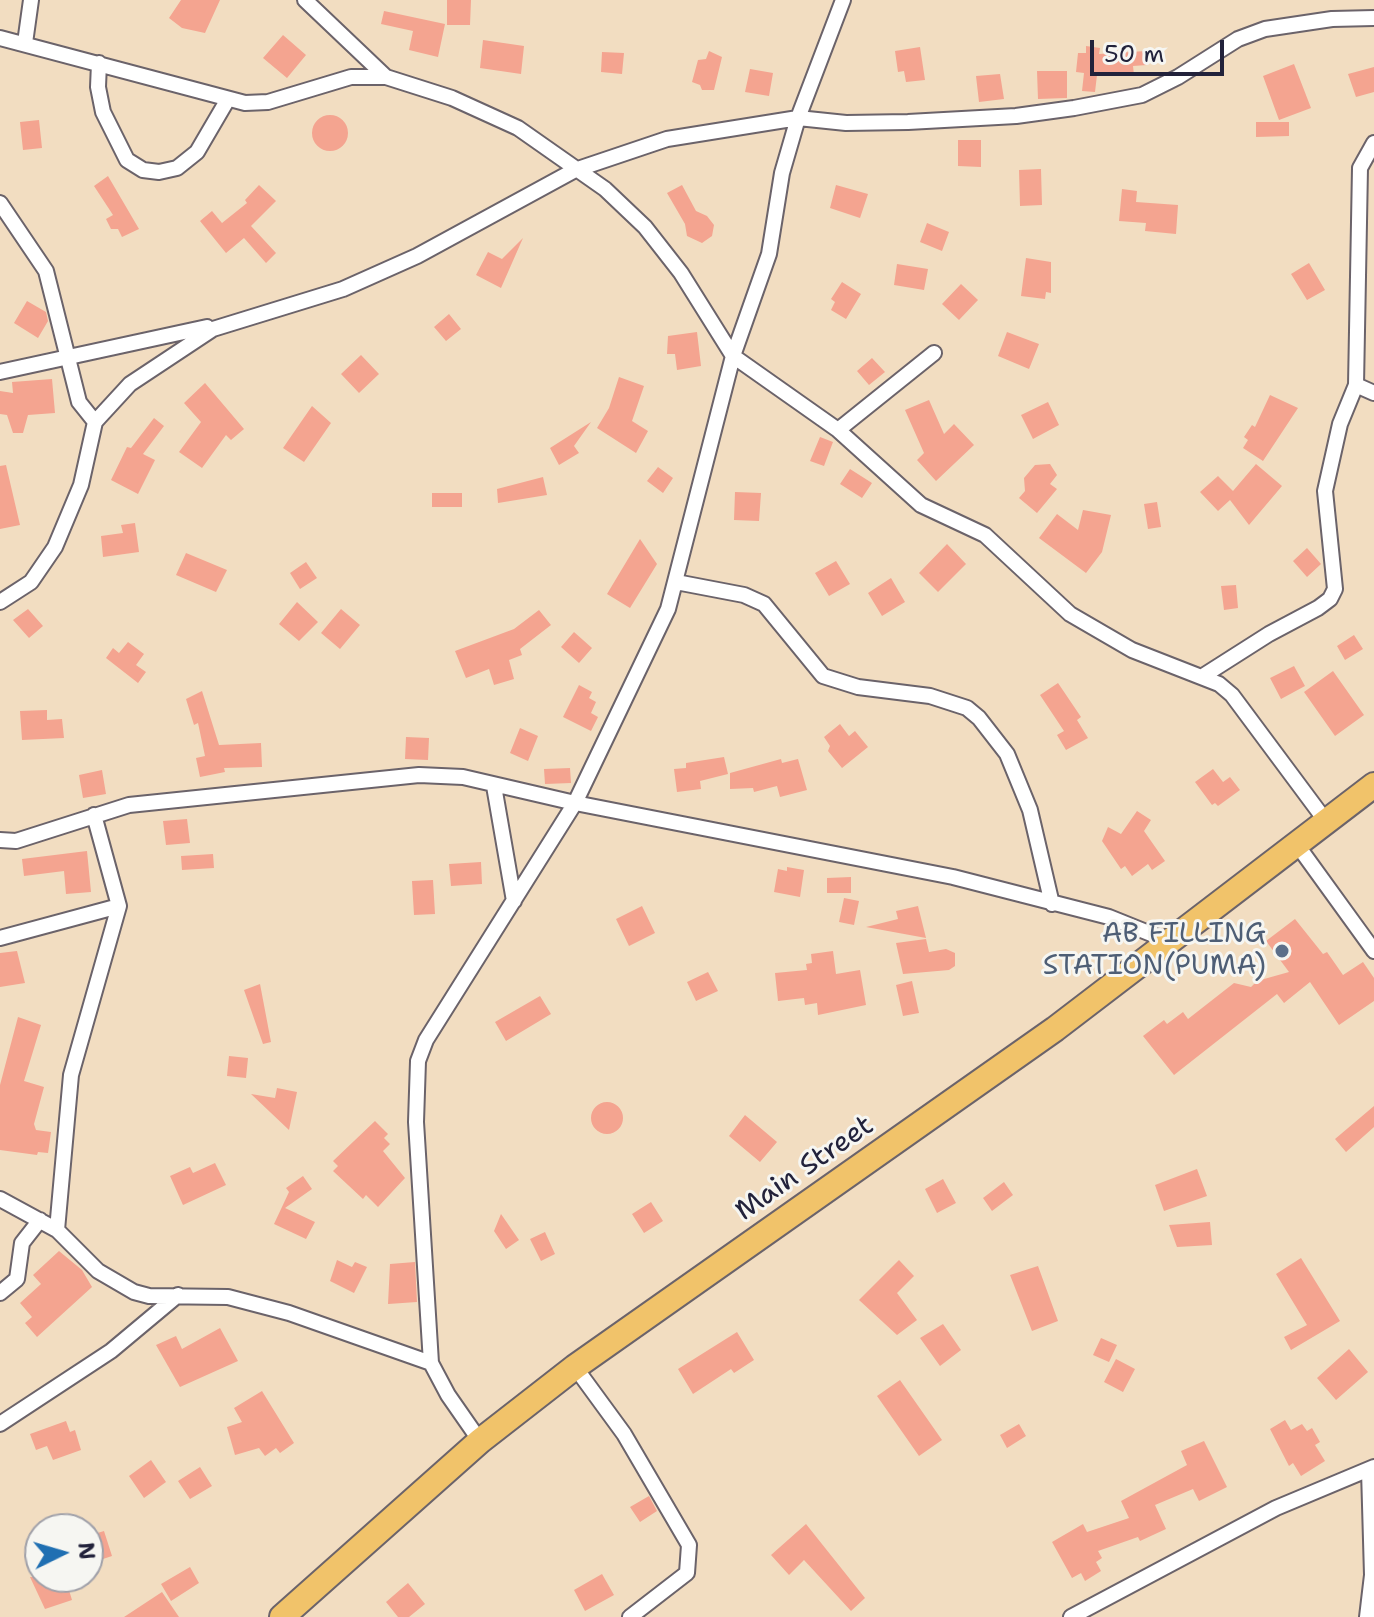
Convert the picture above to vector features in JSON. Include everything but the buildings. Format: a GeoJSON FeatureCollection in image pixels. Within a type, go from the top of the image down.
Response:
{"type":"FeatureCollection","features":[{"type":"Feature","properties":{"kind":"highway","name":"Main Street"},"geometry":{"type":"LineString","coordinates":[[282,1617],[480,1441],[575,1367],[1043,1038],[1374,785]]}},
{"type":"Feature","properties":{"kind":"street"},"geometry":{"type":"LineString","coordinates":[[25,43],[31,0]]}},
{"type":"Feature","properties":{"kind":"street"},"geometry":{"type":"LineString","coordinates":[[305,0],[386,77]]}},
{"type":"Feature","properties":{"kind":"street"},"geometry":{"type":"LineString","coordinates":[[480,1441],[448,1395],[431,1363],[416,1122],[418,1061],[426,1040],[575,803],[623,709],[668,609],[733,356],[769,254],[782,173],[798,118],[843,0]]}},
{"type":"Feature","properties":{"kind":"street"},"geometry":{"type":"LineString","coordinates":[[0,372],[227,323],[355,283],[417,256],[575,170],[667,139],[798,118],[846,123],[908,122],[1016,116],[1074,108],[1142,95],[1178,77],[1238,39],[1265,29],[1332,19],[1374,18]]}},
{"type":"Feature","properties":{"kind":"street"},"geometry":{"type":"LineString","coordinates":[[0,38],[257,104],[351,77],[386,77],[452,98],[518,128],[605,189],[645,227],[681,273],[733,356],[838,430],[921,505],[985,535],[1070,614],[1132,650],[1203,676],[1232,695],[1325,820]]}},
{"type":"Feature","properties":{"kind":"street"},"geometry":{"type":"LineString","coordinates":[[99,63],[98,87],[103,112],[127,160],[143,170],[159,172],[177,168],[197,152],[228,99]]}},
{"type":"Feature","properties":{"kind":"street"},"geometry":{"type":"LineString","coordinates":[[1203,676],[1330,599],[1335,577],[1325,512],[1325,491],[1340,424],[1356,385],[1360,168],[1374,143]]}},
{"type":"Feature","properties":{"kind":"street"},"geometry":{"type":"LineString","coordinates":[[0,203],[46,271],[79,402],[95,422]]}},
{"type":"Feature","properties":{"kind":"street"},"geometry":{"type":"LineString","coordinates":[[0,602],[31,582],[55,547],[81,485],[95,422],[130,384],[194,340],[227,323]]}},
{"type":"Feature","properties":{"kind":"street"},"geometry":{"type":"LineString","coordinates":[[838,430],[934,353]]}},
{"type":"Feature","properties":{"kind":"street"},"geometry":{"type":"LineString","coordinates":[[1356,385],[1374,393]]}},
{"type":"Feature","properties":{"kind":"street"},"geometry":{"type":"LineString","coordinates":[[676,582],[744,595],[764,604],[823,676],[858,687],[930,696],[967,708],[979,718],[1007,754],[1030,810],[1052,904]]}},
{"type":"Feature","properties":{"kind":"street"},"geometry":{"type":"LineString","coordinates":[[0,840],[16,841],[129,805],[419,775],[463,777],[575,803],[953,877],[1109,917],[1171,942]]}},
{"type":"Feature","properties":{"kind":"street"},"geometry":{"type":"LineString","coordinates":[[494,786],[514,901]]}},
{"type":"Feature","properties":{"kind":"street"},"geometry":{"type":"LineString","coordinates":[[57,1230],[71,1075],[119,906],[94,815]]}},
{"type":"Feature","properties":{"kind":"street"},"geometry":{"type":"LineString","coordinates":[[1298,846],[1374,951]]}},
{"type":"Feature","properties":{"kind":"street"},"geometry":{"type":"LineString","coordinates":[[0,938],[119,906]]}},
{"type":"Feature","properties":{"kind":"street"},"geometry":{"type":"LineString","coordinates":[[0,1199],[57,1230],[77,1254],[119,1285],[149,1296],[228,1297],[289,1313],[431,1363]]}},
{"type":"Feature","properties":{"kind":"street"},"geometry":{"type":"LineString","coordinates":[[0,1293],[17,1279],[22,1243],[40,1220]]}},
{"type":"Feature","properties":{"kind":"street"},"geometry":{"type":"LineString","coordinates":[[0,1424],[111,1351],[178,1295]]}},
{"type":"Feature","properties":{"kind":"street"},"geometry":{"type":"LineString","coordinates":[[575,1367],[624,1434],[689,1545],[691,1559],[687,1573],[630,1617]]}},
{"type":"Feature","properties":{"kind":"street"},"geometry":{"type":"LineString","coordinates":[[1071,1617],[1276,1508],[1372,1468],[1372,1575],[1367,1617]]}},
{"type":"Feature","properties":{"kind":"place","name":"AB FILLING STATION(PUMA)"},"geometry":{"type":"Point","coordinates":[1282,951]}}]}
